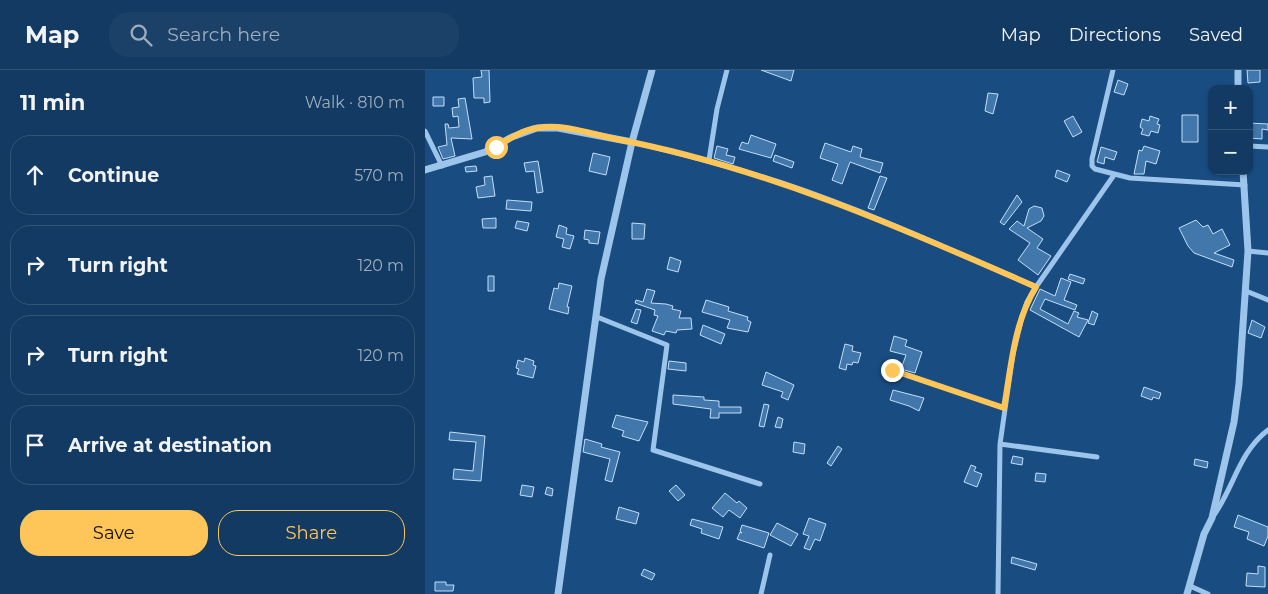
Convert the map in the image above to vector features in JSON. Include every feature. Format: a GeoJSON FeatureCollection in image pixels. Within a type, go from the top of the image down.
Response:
{"type":"FeatureCollection","features":[{"type":"Feature","properties":{"kind":"street"},"geometry":{"type":"LineString","coordinates":[[558,594],[601,279],[632,142],[652,70]]}},
{"type":"Feature","properties":{"kind":"street"},"geometry":{"type":"LineString","coordinates":[[709,160],[721,92],[727,70]]}},
{"type":"Feature","properties":{"kind":"street"},"geometry":{"type":"LineString","coordinates":[[1113,70],[1092,166],[1095,169],[1130,178],[1245,185]]}},
{"type":"Feature","properties":{"kind":"street"},"geometry":{"type":"LineString","coordinates":[[1238,70],[1238,85]]}},
{"type":"Feature","properties":{"kind":"street"},"geometry":{"type":"LineString","coordinates":[[425,170],[485,152],[512,137],[537,128],[558,128],[632,142],[709,160],[784,184],[856,211],[1036,287]]}},
{"type":"Feature","properties":{"kind":"street"},"geometry":{"type":"LineString","coordinates":[[425,131],[442,166]]}},
{"type":"Feature","properties":{"kind":"street"},"geometry":{"type":"LineString","coordinates":[[1253,146],[1268,147]]}},
{"type":"Feature","properties":{"kind":"street"},"geometry":{"type":"LineString","coordinates":[[998,594],[1000,444],[1004,408],[1022,317],[1027,302],[1036,287],[1114,175]]}},
{"type":"Feature","properties":{"kind":"street"},"geometry":{"type":"LineString","coordinates":[[1212,518],[1234,422],[1239,384],[1248,251],[1244,175]]}},
{"type":"Feature","properties":{"kind":"street"},"geometry":{"type":"LineString","coordinates":[[1248,251],[1268,253]]}},
{"type":"Feature","properties":{"kind":"street"},"geometry":{"type":"LineString","coordinates":[[1246,291],[1268,300]]}},
{"type":"Feature","properties":{"kind":"street"},"geometry":{"type":"LineString","coordinates":[[597,317],[667,345],[653,450],[761,484]]}},
{"type":"Feature","properties":{"kind":"street"},"geometry":{"type":"LineString","coordinates":[[892,370],[1004,408]]}},
{"type":"Feature","properties":{"kind":"street"},"geometry":{"type":"LineString","coordinates":[[1187,594],[1203,534],[1241,462],[1258,439],[1268,430]]}},
{"type":"Feature","properties":{"kind":"street"},"geometry":{"type":"LineString","coordinates":[[1000,444],[1097,457]]}},
{"type":"Feature","properties":{"kind":"street"},"geometry":{"type":"LineString","coordinates":[[761,594],[770,555]]}},
{"type":"Feature","properties":{"kind":"street"},"geometry":{"type":"LineString","coordinates":[[1190,586],[1208,594]]}},
{"type":"Feature","properties":{"kind":"building"},"geometry":{"type":"Polygon","coordinates":[[[481,70],[489,70],[490,102],[484,103],[484,98],[474,98],[473,78],[482,77],[481,70]]]}},
{"type":"Feature","properties":{"kind":"building"},"geometry":{"type":"Polygon","coordinates":[[[761,70],[794,70],[791,81],[761,70]]]}},
{"type":"Feature","properties":{"kind":"building"},"geometry":{"type":"Polygon","coordinates":[[[1247,70],[1260,70],[1260,82],[1248,83],[1247,70]]]}},
{"type":"Feature","properties":{"kind":"building"},"geometry":{"type":"Polygon","coordinates":[[[1118,80],[1128,84],[1124,95],[1114,92],[1118,80]]]}},
{"type":"Feature","properties":{"kind":"building"},"geometry":{"type":"Polygon","coordinates":[[[988,93],[998,94],[993,114],[985,111],[988,93]]]}},
{"type":"Feature","properties":{"kind":"building"},"geometry":{"type":"Polygon","coordinates":[[[433,97],[444,97],[444,106],[433,106],[433,97]]]}},
{"type":"Feature","properties":{"kind":"building"},"geometry":{"type":"Polygon","coordinates":[[[465,98],[472,139],[451,138],[455,156],[443,159],[438,147],[447,145],[445,124],[448,124],[449,128],[459,127],[458,116],[453,117],[452,108],[459,107],[458,99],[465,98]]]}},
{"type":"Feature","properties":{"kind":"building"},"geometry":{"type":"Polygon","coordinates":[[[1182,115],[1198,115],[1198,142],[1182,142],[1182,115]]]}},
{"type":"Feature","properties":{"kind":"building"},"geometry":{"type":"Polygon","coordinates":[[[1073,116],[1082,132],[1073,137],[1064,121],[1073,116]]]}},
{"type":"Feature","properties":{"kind":"building"},"geometry":{"type":"Polygon","coordinates":[[[1150,116],[1159,119],[1157,124],[1160,125],[1158,133],[1151,131],[1149,136],[1141,134],[1143,129],[1140,127],[1142,119],[1149,121],[1150,116]]]}},
{"type":"Feature","properties":{"kind":"building"},"geometry":{"type":"Polygon","coordinates":[[[1253,123],[1268,124],[1268,130],[1262,129],[1262,139],[1253,138],[1253,123]]]}},
{"type":"Feature","properties":{"kind":"building"},"geometry":{"type":"Polygon","coordinates":[[[751,135],[776,144],[771,158],[739,149],[742,142],[748,144],[751,135]]]}},
{"type":"Feature","properties":{"kind":"building"},"geometry":{"type":"Polygon","coordinates":[[[825,143],[851,152],[853,146],[862,149],[860,157],[883,163],[880,173],[850,162],[842,184],[832,180],[838,164],[820,158],[825,143]]]}},
{"type":"Feature","properties":{"kind":"building"},"geometry":{"type":"Polygon","coordinates":[[[717,146],[728,149],[726,155],[735,157],[733,164],[714,158],[717,146]]]}},
{"type":"Feature","properties":{"kind":"building"},"geometry":{"type":"Polygon","coordinates":[[[1144,146],[1160,151],[1156,164],[1146,161],[1144,174],[1134,174],[1139,150],[1142,151],[1144,146]]]}},
{"type":"Feature","properties":{"kind":"building"},"geometry":{"type":"Polygon","coordinates":[[[1101,147],[1117,152],[1114,160],[1105,157],[1104,164],[1097,162],[1101,147]]]}},
{"type":"Feature","properties":{"kind":"building"},"geometry":{"type":"Polygon","coordinates":[[[593,153],[610,157],[606,175],[589,171],[593,153]]]}},
{"type":"Feature","properties":{"kind":"building"},"geometry":{"type":"Polygon","coordinates":[[[775,155],[794,162],[792,168],[773,161],[775,155]]]}},
{"type":"Feature","properties":{"kind":"building"},"geometry":{"type":"Polygon","coordinates":[[[538,161],[543,192],[537,193],[534,171],[526,172],[524,163],[538,161]]]}},
{"type":"Feature","properties":{"kind":"building"},"geometry":{"type":"Polygon","coordinates":[[[476,166],[477,171],[466,172],[465,167],[476,166]]]}},
{"type":"Feature","properties":{"kind":"building"},"geometry":{"type":"Polygon","coordinates":[[[1057,170],[1070,175],[1067,182],[1055,177],[1057,170]]]}},
{"type":"Feature","properties":{"kind":"building"},"geometry":{"type":"Polygon","coordinates":[[[492,176],[495,196],[478,198],[476,187],[485,185],[484,177],[492,176]]]}},
{"type":"Feature","properties":{"kind":"building"},"geometry":{"type":"Polygon","coordinates":[[[880,176],[887,178],[874,210],[868,208],[880,176]]]}},
{"type":"Feature","properties":{"kind":"building"},"geometry":{"type":"Polygon","coordinates":[[[1017,195],[1022,202],[1004,225],[1000,222],[1017,195]]]}},
{"type":"Feature","properties":{"kind":"building"},"geometry":{"type":"Polygon","coordinates":[[[507,200],[532,202],[531,211],[506,209],[507,200]]]}},
{"type":"Feature","properties":{"kind":"building"},"geometry":{"type":"Polygon","coordinates":[[[1034,206],[1042,208],[1044,216],[1041,221],[1027,228],[1043,239],[1037,248],[1051,256],[1038,275],[1018,260],[1030,243],[1009,229],[1017,221],[1024,226],[1029,209],[1034,206]]]}},
{"type":"Feature","properties":{"kind":"building"},"geometry":{"type":"Polygon","coordinates":[[[496,218],[496,228],[483,228],[482,219],[496,218]]]}},
{"type":"Feature","properties":{"kind":"building"},"geometry":{"type":"Polygon","coordinates":[[[1196,220],[1203,227],[1208,225],[1213,234],[1222,229],[1230,245],[1214,253],[1234,260],[1232,267],[1194,253],[1188,246],[1179,228],[1196,220]]]}},
{"type":"Feature","properties":{"kind":"building"},"geometry":{"type":"Polygon","coordinates":[[[517,221],[529,223],[527,231],[515,228],[517,221]]]}},
{"type":"Feature","properties":{"kind":"building"},"geometry":{"type":"Polygon","coordinates":[[[632,223],[645,224],[644,239],[632,239],[632,223]]]}},
{"type":"Feature","properties":{"kind":"building"},"geometry":{"type":"Polygon","coordinates":[[[559,225],[567,228],[566,234],[574,236],[570,249],[562,247],[564,239],[556,237],[559,225]]]}},
{"type":"Feature","properties":{"kind":"building"},"geometry":{"type":"Polygon","coordinates":[[[585,230],[600,232],[598,244],[589,243],[589,240],[584,239],[585,230]]]}},
{"type":"Feature","properties":{"kind":"building"},"geometry":{"type":"Polygon","coordinates":[[[670,257],[681,261],[678,272],[667,269],[670,257]]]}},
{"type":"Feature","properties":{"kind":"building"},"geometry":{"type":"Polygon","coordinates":[[[1070,274],[1085,279],[1083,284],[1068,279],[1070,274]]]}},
{"type":"Feature","properties":{"kind":"building"},"geometry":{"type":"Polygon","coordinates":[[[488,276],[494,276],[494,291],[488,291],[488,276]]]}},
{"type":"Feature","properties":{"kind":"building"},"geometry":{"type":"Polygon","coordinates":[[[1061,278],[1071,282],[1064,300],[1077,305],[1075,310],[1045,299],[1040,309],[1068,324],[1074,311],[1079,313],[1077,317],[1088,320],[1079,337],[1030,310],[1040,289],[1055,296],[1061,278]]]}},
{"type":"Feature","properties":{"kind":"building"},"geometry":{"type":"Polygon","coordinates":[[[559,283],[572,286],[567,307],[569,307],[568,314],[549,309],[554,288],[558,289],[559,283]]]}},
{"type":"Feature","properties":{"kind":"building"},"geometry":{"type":"Polygon","coordinates":[[[647,289],[655,291],[651,303],[666,304],[673,306],[672,309],[681,311],[679,318],[691,318],[692,329],[677,330],[676,333],[666,331],[664,335],[652,331],[658,316],[654,315],[655,310],[635,303],[636,300],[643,302],[647,289]]]}},
{"type":"Feature","properties":{"kind":"building"},"geometry":{"type":"Polygon","coordinates":[[[706,300],[729,307],[728,311],[748,317],[747,320],[751,322],[748,332],[727,328],[730,320],[702,312],[706,300]]]}},
{"type":"Feature","properties":{"kind":"building"},"geometry":{"type":"Polygon","coordinates":[[[636,309],[641,310],[637,324],[631,322],[636,309]]]}},
{"type":"Feature","properties":{"kind":"building"},"geometry":{"type":"Polygon","coordinates":[[[1092,311],[1098,314],[1094,325],[1088,323],[1092,311]]]}},
{"type":"Feature","properties":{"kind":"building"},"geometry":{"type":"Polygon","coordinates":[[[1252,320],[1265,327],[1261,338],[1248,333],[1252,320]]]}},
{"type":"Feature","properties":{"kind":"building"},"geometry":{"type":"Polygon","coordinates":[[[703,325],[725,334],[721,344],[700,335],[703,325]]]}},
{"type":"Feature","properties":{"kind":"building"},"geometry":{"type":"Polygon","coordinates":[[[894,336],[907,340],[905,346],[922,352],[915,373],[901,369],[906,355],[890,351],[894,336]]]}},
{"type":"Feature","properties":{"kind":"building"},"geometry":{"type":"Polygon","coordinates":[[[845,344],[853,346],[852,351],[861,353],[858,363],[847,364],[846,370],[839,368],[845,344]]]}},
{"type":"Feature","properties":{"kind":"building"},"geometry":{"type":"Polygon","coordinates":[[[525,358],[534,361],[533,365],[536,366],[533,378],[517,374],[519,369],[516,368],[518,360],[524,362],[525,358]]]}},
{"type":"Feature","properties":{"kind":"building"},"geometry":{"type":"Polygon","coordinates":[[[669,361],[686,363],[686,371],[668,369],[669,361]]]}},
{"type":"Feature","properties":{"kind":"building"},"geometry":{"type":"Polygon","coordinates":[[[766,372],[794,385],[788,400],[781,397],[783,392],[762,385],[766,372]]]}},
{"type":"Feature","properties":{"kind":"building"},"geometry":{"type":"Polygon","coordinates":[[[1144,387],[1161,393],[1159,399],[1153,397],[1152,400],[1141,396],[1144,387]]]}},
{"type":"Feature","properties":{"kind":"building"},"geometry":{"type":"Polygon","coordinates":[[[893,390],[924,398],[919,411],[890,400],[893,390]]]}},
{"type":"Feature","properties":{"kind":"building"},"geometry":{"type":"Polygon","coordinates":[[[673,395],[704,397],[704,400],[719,401],[719,407],[741,407],[741,413],[719,413],[719,418],[710,418],[711,409],[673,404],[673,395]]]}},
{"type":"Feature","properties":{"kind":"building"},"geometry":{"type":"Polygon","coordinates":[[[764,404],[769,405],[764,427],[759,426],[764,404]]]}},
{"type":"Feature","properties":{"kind":"building"},"geometry":{"type":"Polygon","coordinates":[[[616,415],[648,422],[639,441],[622,436],[624,431],[612,427],[616,415]]]}},
{"type":"Feature","properties":{"kind":"building"},"geometry":{"type":"Polygon","coordinates":[[[778,417],[783,419],[781,428],[775,427],[778,417]]]}},
{"type":"Feature","properties":{"kind":"building"},"geometry":{"type":"Polygon","coordinates":[[[450,432],[485,436],[481,481],[453,479],[454,469],[473,471],[476,442],[449,440],[450,432]]]}},
{"type":"Feature","properties":{"kind":"building"},"geometry":{"type":"Polygon","coordinates":[[[585,439],[602,444],[601,447],[620,452],[612,482],[605,480],[610,459],[583,452],[585,439]]]}},
{"type":"Feature","properties":{"kind":"building"},"geometry":{"type":"Polygon","coordinates":[[[794,442],[805,444],[804,454],[793,452],[794,442]]]}},
{"type":"Feature","properties":{"kind":"building"},"geometry":{"type":"Polygon","coordinates":[[[838,446],[842,449],[831,466],[827,463],[838,446]]]}},
{"type":"Feature","properties":{"kind":"building"},"geometry":{"type":"Polygon","coordinates":[[[1013,456],[1023,458],[1022,465],[1011,463],[1013,456]]]}},
{"type":"Feature","properties":{"kind":"building"},"geometry":{"type":"Polygon","coordinates":[[[1195,459],[1208,462],[1207,468],[1194,465],[1195,459]]]}},
{"type":"Feature","properties":{"kind":"building"},"geometry":{"type":"Polygon","coordinates":[[[971,465],[976,467],[974,471],[982,474],[977,487],[964,482],[971,465]]]}},
{"type":"Feature","properties":{"kind":"building"},"geometry":{"type":"Polygon","coordinates":[[[1036,473],[1046,474],[1045,482],[1035,481],[1036,473]]]}},
{"type":"Feature","properties":{"kind":"building"},"geometry":{"type":"Polygon","coordinates":[[[522,485],[534,487],[532,497],[520,495],[522,485]]]}},
{"type":"Feature","properties":{"kind":"building"},"geometry":{"type":"Polygon","coordinates":[[[676,485],[685,495],[678,501],[669,491],[676,485]]]}},
{"type":"Feature","properties":{"kind":"building"},"geometry":{"type":"Polygon","coordinates":[[[547,487],[553,489],[552,496],[545,494],[547,487]]]}},
{"type":"Feature","properties":{"kind":"building"},"geometry":{"type":"Polygon","coordinates":[[[725,493],[737,503],[739,501],[747,508],[740,518],[729,510],[723,517],[712,508],[725,493]]]}},
{"type":"Feature","properties":{"kind":"building"},"geometry":{"type":"Polygon","coordinates":[[[619,507],[639,513],[636,524],[616,519],[619,507]]]}},
{"type":"Feature","properties":{"kind":"building"},"geometry":{"type":"Polygon","coordinates":[[[1238,515],[1268,527],[1268,536],[1264,546],[1247,539],[1249,532],[1234,527],[1238,515]]]}},
{"type":"Feature","properties":{"kind":"building"},"geometry":{"type":"Polygon","coordinates":[[[809,518],[826,524],[820,541],[815,539],[810,550],[804,548],[809,536],[803,534],[809,518]]]}},
{"type":"Feature","properties":{"kind":"building"},"geometry":{"type":"Polygon","coordinates":[[[692,519],[723,527],[719,539],[701,533],[702,529],[690,525],[692,519]]]}},
{"type":"Feature","properties":{"kind":"building"},"geometry":{"type":"Polygon","coordinates":[[[777,523],[798,534],[791,546],[770,535],[777,523]]]}},
{"type":"Feature","properties":{"kind":"building"},"geometry":{"type":"Polygon","coordinates":[[[742,525],[769,533],[764,548],[737,539],[740,532],[742,533],[740,531],[742,525]]]}},
{"type":"Feature","properties":{"kind":"building"},"geometry":{"type":"Polygon","coordinates":[[[1012,557],[1037,564],[1035,570],[1011,563],[1012,557]]]}},
{"type":"Feature","properties":{"kind":"building"},"geometry":{"type":"Polygon","coordinates":[[[1258,566],[1265,567],[1265,587],[1246,586],[1247,573],[1258,574],[1258,566]]]}},
{"type":"Feature","properties":{"kind":"building"},"geometry":{"type":"Polygon","coordinates":[[[644,569],[655,574],[652,580],[641,575],[644,569]]]}},
{"type":"Feature","properties":{"kind":"building"},"geometry":{"type":"Polygon","coordinates":[[[435,582],[446,582],[446,585],[454,585],[453,591],[435,591],[435,582]]]}},
{"type":"Feature","properties":{"kind":"route"},"geometry":{"type":"LineString","coordinates":[[496,147],[525,131],[548,127],[632,142],[694,156],[784,184],[856,211],[1036,287],[1027,302],[1022,317],[1013,354],[1004,408],[892,370]]}}]}
